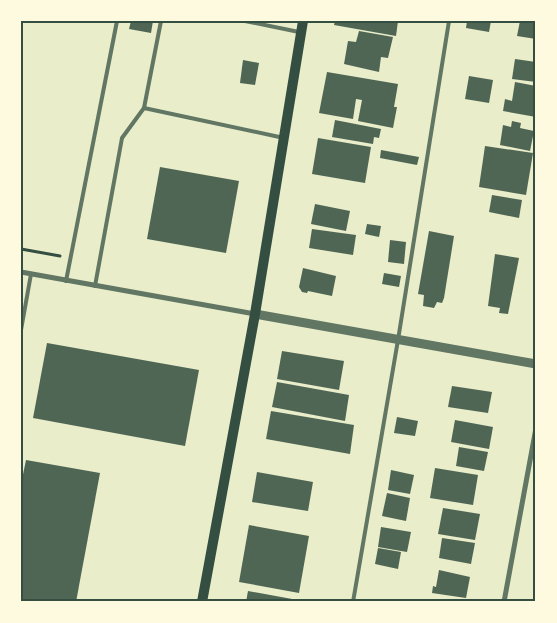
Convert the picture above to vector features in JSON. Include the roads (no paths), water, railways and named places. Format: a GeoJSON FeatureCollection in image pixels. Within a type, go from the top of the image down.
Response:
{"type":"FeatureCollection","features":[{"type":"Feature","properties":{"kind":"main road"},"geometry":{"type":"LineString","coordinates":[[202,602],[255,314],[303,21]]}},
{"type":"Feature","properties":{"kind":"street"},"geometry":{"type":"LineString","coordinates":[[21,272],[536,364]]}},
{"type":"Feature","properties":{"kind":"street"},"geometry":{"type":"LineString","coordinates":[[504,602],[536,428]]}},
{"type":"Feature","properties":{"kind":"lane"},"geometry":{"type":"LineString","coordinates":[[66,280],[117,21]]}},
{"type":"Feature","properties":{"kind":"lane"},"geometry":{"type":"LineString","coordinates":[[95,286],[122,138],[144,108],[161,21]]}},
{"type":"Feature","properties":{"kind":"lane"},"geometry":{"type":"LineString","coordinates":[[245,21],[301,33]]}},
{"type":"Feature","properties":{"kind":"lane"},"geometry":{"type":"LineString","coordinates":[[353,602],[398,340],[449,21]]}},
{"type":"Feature","properties":{"kind":"lane"},"geometry":{"type":"LineString","coordinates":[[144,108],[284,138]]}},
{"type":"Feature","properties":{"kind":"lane"},"geometry":{"type":"LineString","coordinates":[[21,330],[31,274]]}}]}
